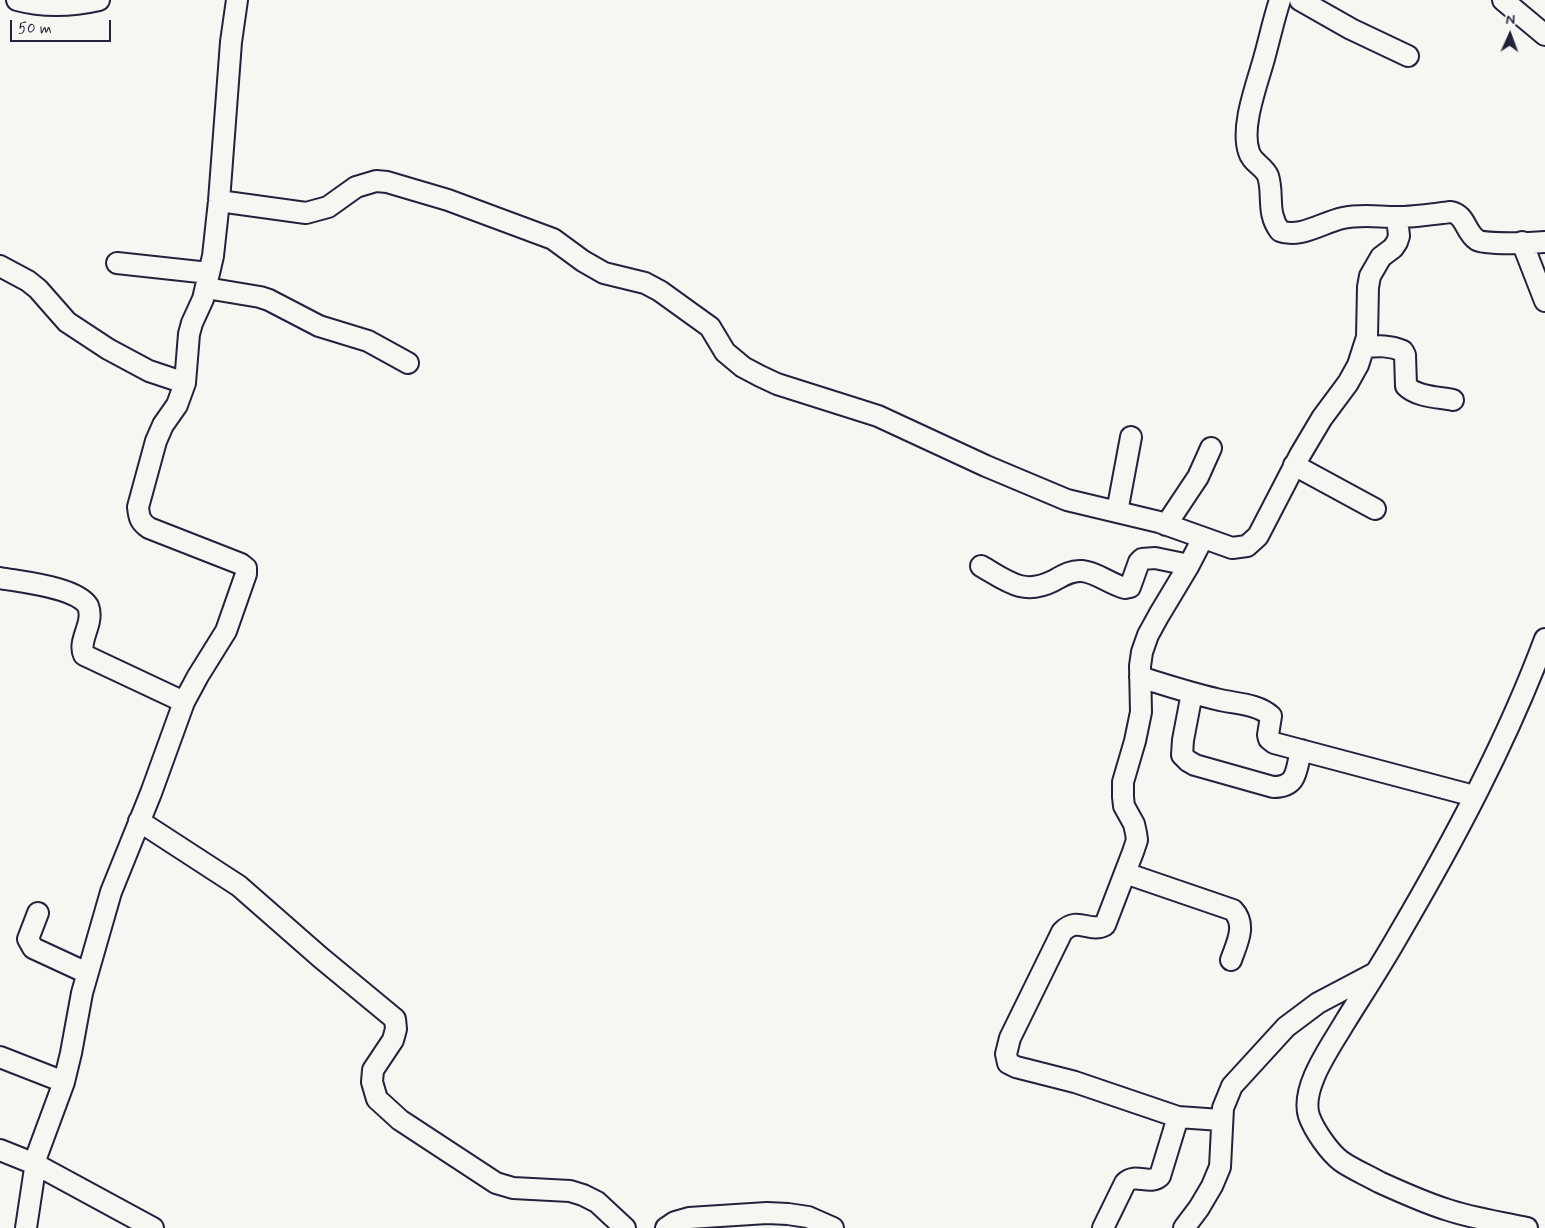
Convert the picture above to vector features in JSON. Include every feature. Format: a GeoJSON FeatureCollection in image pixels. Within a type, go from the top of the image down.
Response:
{"type":"FeatureCollection","features":[{"type":"Feature","properties":{"kind":"street"},"geometry":{"type":"LineString","coordinates":[[0,3],[5,0]]}},
{"type":"Feature","properties":{"kind":"street"},"geometry":{"type":"LineString","coordinates":[[17,0],[35,4],[52,4],[99,0]]}},
{"type":"Feature","properties":{"kind":"street"},"geometry":{"type":"LineString","coordinates":[[26,1228],[35,1164],[42,1138],[64,1082],[87,973],[111,892],[140,821],[184,702],[226,631],[236,606],[246,571],[246,568],[241,564],[149,528],[138,516],[138,507],[156,441],[163,425],[177,405],[185,383],[189,334],[203,299],[213,256],[231,42],[237,0]]}},
{"type":"Feature","properties":{"kind":"street"},"geometry":{"type":"LineString","coordinates":[[1280,0],[1251,106],[1247,135],[1249,154],[1266,172],[1268,177],[1270,202],[1276,226],[1280,231],[1293,234],[1342,218],[1355,216],[1397,217],[1451,212],[1456,213],[1477,240],[1483,242],[1545,242]]}},
{"type":"Feature","properties":{"kind":"street"},"geometry":{"type":"LineString","coordinates":[[1300,0],[1350,29],[1408,56]]}},
{"type":"Feature","properties":{"kind":"street"},"geometry":{"type":"LineString","coordinates":[[1503,0],[1545,35]]}},
{"type":"Feature","properties":{"kind":"street"},"geometry":{"type":"LineString","coordinates":[[219,201],[306,213],[328,206],[356,187],[376,181],[388,182],[448,200],[553,239],[589,265],[604,273],[645,283],[660,291],[710,327],[725,352],[743,367],[777,384],[878,416],[986,466],[1067,500],[1166,525],[1232,548],[1247,546],[1253,542],[1294,465],[1322,418],[1348,383],[1358,365],[1364,347],[1370,276],[1380,257],[1393,248],[1397,242],[1397,217]]}},
{"type":"Feature","properties":{"kind":"street"},"geometry":{"type":"LineString","coordinates":[[1522,242],[1545,301]]}},
{"type":"Feature","properties":{"kind":"street"},"geometry":{"type":"LineString","coordinates":[[117,263],[208,280],[269,300],[318,326],[368,341],[408,363]]}},
{"type":"Feature","properties":{"kind":"street"},"geometry":{"type":"LineString","coordinates":[[0,266],[28,281],[38,289],[67,322],[108,349],[149,371],[185,383]]}},
{"type":"Feature","properties":{"kind":"street"},"geometry":{"type":"LineString","coordinates":[[1364,347],[1383,346],[1403,351],[1405,355],[1406,386],[1410,390],[1453,400]]}},
{"type":"Feature","properties":{"kind":"street"},"geometry":{"type":"LineString","coordinates":[[1117,512],[1131,437]]}},
{"type":"Feature","properties":{"kind":"street"},"geometry":{"type":"LineString","coordinates":[[1166,525],[1198,477],[1211,448]]}},
{"type":"Feature","properties":{"kind":"street"},"geometry":{"type":"LineString","coordinates":[[1294,465],[1375,509]]}},
{"type":"Feature","properties":{"kind":"street"},"geometry":{"type":"LineString","coordinates":[[1203,538],[1148,636],[1142,652],[1140,666],[1141,712],[1123,782],[1124,806],[1134,824],[1136,833],[1134,852],[1126,873],[1105,924],[1095,928],[1072,924],[1062,932],[1010,1038],[1006,1054],[1008,1063],[1016,1067],[1060,1077],[1178,1117],[1221,1120]]}},
{"type":"Feature","properties":{"kind":"street"},"geometry":{"type":"LineString","coordinates":[[981,566],[1024,588],[1035,588],[1070,572],[1081,571],[1088,572],[1125,588],[1130,587],[1142,558],[1154,558],[1189,565]]}},
{"type":"Feature","properties":{"kind":"street"},"geometry":{"type":"LineString","coordinates":[[0,578],[55,589],[78,598],[87,604],[90,611],[82,645],[84,655],[184,702]]}},
{"type":"Feature","properties":{"kind":"street"},"geometry":{"type":"LineString","coordinates":[[1526,1228],[1446,1210],[1395,1189],[1340,1160],[1323,1141],[1315,1128],[1309,1115],[1307,1103],[1308,1094],[1314,1079],[1329,1050],[1452,840],[1527,688],[1545,639]]}},
{"type":"Feature","properties":{"kind":"street"},"geometry":{"type":"LineString","coordinates":[[1140,677],[1192,693],[1258,708],[1271,716],[1268,735],[1269,740],[1274,743],[1474,796]]}},
{"type":"Feature","properties":{"kind":"street"},"geometry":{"type":"LineString","coordinates":[[1192,693],[1182,754],[1195,766],[1273,787],[1281,787],[1290,783],[1294,777],[1301,750]]}},
{"type":"Feature","properties":{"kind":"street"},"geometry":{"type":"LineString","coordinates":[[140,821],[239,886],[395,1019],[396,1029],[393,1040],[373,1070],[372,1082],[377,1099],[400,1120],[496,1183],[513,1188],[570,1191],[583,1195],[597,1202],[625,1228]]}},
{"type":"Feature","properties":{"kind":"street"},"geometry":{"type":"LineString","coordinates":[[1126,873],[1233,910],[1238,916],[1241,925],[1240,935],[1231,960]]}},
{"type":"Feature","properties":{"kind":"street"},"geometry":{"type":"LineString","coordinates":[[38,913],[28,939],[29,944],[33,948],[87,973]]}},
{"type":"Feature","properties":{"kind":"street"},"geometry":{"type":"LineString","coordinates":[[1184,1228],[1199,1208],[1220,1167],[1221,1120],[1224,1101],[1232,1086],[1286,1028],[1318,1003],[1375,973]]}},
{"type":"Feature","properties":{"kind":"street"},"geometry":{"type":"LineString","coordinates":[[0,1057],[64,1082]]}},
{"type":"Feature","properties":{"kind":"street"},"geometry":{"type":"LineString","coordinates":[[1103,1228],[1125,1183],[1130,1178],[1136,1177],[1149,1181],[1156,1180],[1160,1176],[1178,1117]]}},
{"type":"Feature","properties":{"kind":"street"},"geometry":{"type":"LineString","coordinates":[[0,1150],[35,1164],[153,1228]]}},
{"type":"Feature","properties":{"kind":"street"},"geometry":{"type":"LineString","coordinates":[[666,1228],[675,1222],[689,1218],[767,1213],[808,1217],[833,1228]]}}]}
